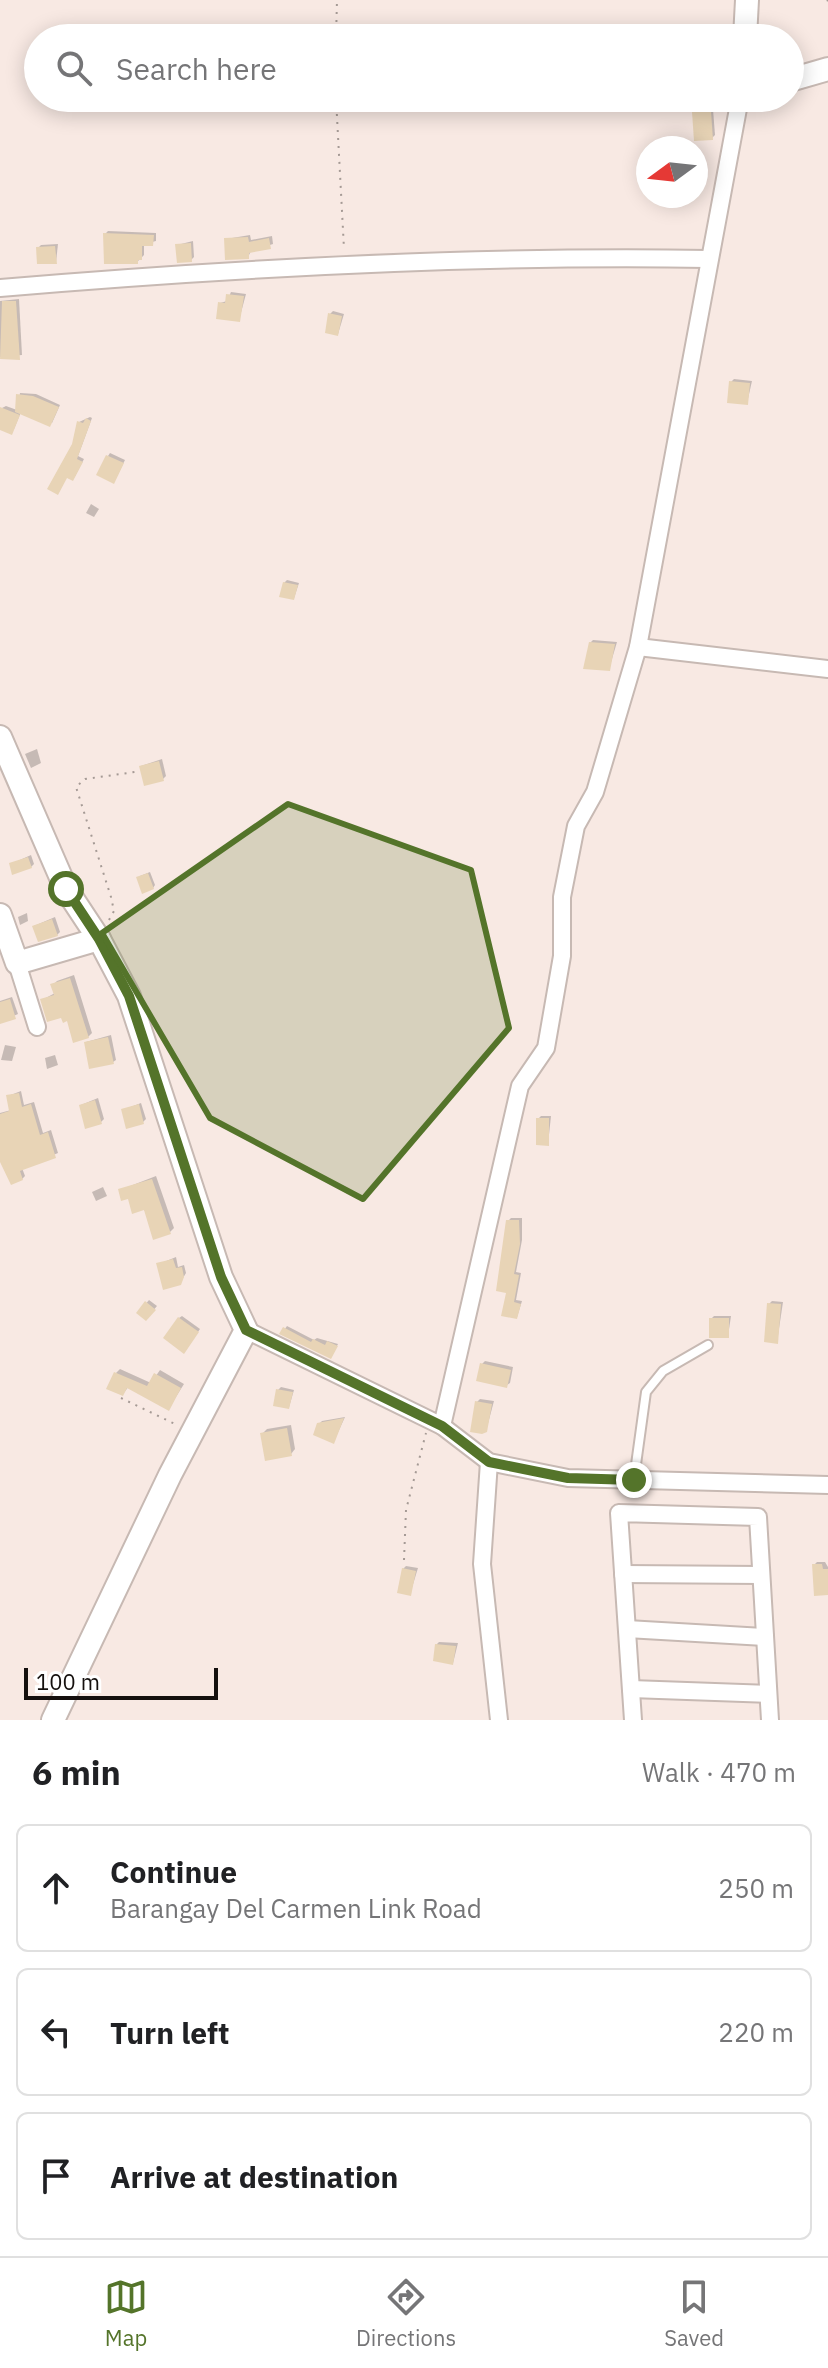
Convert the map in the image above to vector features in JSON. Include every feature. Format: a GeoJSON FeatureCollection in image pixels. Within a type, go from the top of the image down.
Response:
{"type":"FeatureCollection","features":[{"type":"Feature","properties":{"kind":"street"},"geometry":{"type":"LineString","coordinates":[[746,24],[747,0]]}},
{"type":"Feature","properties":{"kind":"street"},"geometry":{"type":"LineString","coordinates":[[804,76],[828,69]]}},
{"type":"Feature","properties":{"kind":"street"},"geometry":{"type":"LineString","coordinates":[[436,1423],[520,1086],[546,1048],[562,956],[562,897],[576,826],[595,792],[638,647],[737,112]]}},
{"type":"Feature","properties":{"kind":"street"},"geometry":{"type":"LineString","coordinates":[[0,288],[224,269],[345,268],[546,257],[708,259]]}},
{"type":"Feature","properties":{"kind":"street"},"geometry":{"type":"LineString","coordinates":[[638,647],[828,669]]}},
{"type":"Feature","properties":{"kind":"street"},"geometry":{"type":"LineString","coordinates":[[0,737],[66,889],[99,939],[129,996],[221,1277],[246,1330],[436,1423],[489,1462],[568,1478],[828,1485]]}},
{"type":"Feature","properties":{"kind":"street"},"geometry":{"type":"LineString","coordinates":[[0,915],[37,1027]]}},
{"type":"Feature","properties":{"kind":"street"},"geometry":{"type":"LineString","coordinates":[[17,963],[99,939]]}},
{"type":"Feature","properties":{"kind":"street"},"geometry":{"type":"LineString","coordinates":[[53,1720],[192,1433],[246,1330]]}},
{"type":"Feature","properties":{"kind":"street"},"geometry":{"type":"LineString","coordinates":[[489,1462],[482,1564],[499,1720]]}},
{"type":"Feature","properties":{"kind":"street"},"geometry":{"type":"LineString","coordinates":[[633,1720],[619,1513],[758,1517],[770,1720]]}},
{"type":"Feature","properties":{"kind":"street"},"geometry":{"type":"LineString","coordinates":[[623,1574],[761,1575]]}},
{"type":"Feature","properties":{"kind":"street"},"geometry":{"type":"LineString","coordinates":[[627,1629],[765,1637]]}},
{"type":"Feature","properties":{"kind":"street"},"geometry":{"type":"LineString","coordinates":[[631,1689],[768,1694]]}},
{"type":"Feature","properties":{"kind":"lane"},"geometry":{"type":"LineString","coordinates":[[634,1480],[646,1392],[663,1371],[708,1345]]}},
{"type":"Feature","properties":{"kind":"path"},"geometry":{"type":"LineString","coordinates":[[336,24],[337,0]]}},
{"type":"Feature","properties":{"kind":"path"},"geometry":{"type":"LineString","coordinates":[[337,112],[345,268]]}},
{"type":"Feature","properties":{"kind":"path"},"geometry":{"type":"LineString","coordinates":[[99,939],[114,911],[76,787],[85,779],[135,772]]}},
{"type":"Feature","properties":{"kind":"path"},"geometry":{"type":"LineString","coordinates":[[121,1398],[192,1433]]}},
{"type":"Feature","properties":{"kind":"path"},"geometry":{"type":"LineString","coordinates":[[404,1560],[406,1510],[436,1423]]}},
{"type":"Feature","properties":{"kind":"highlighted area"},"geometry":{"type":"Polygon","coordinates":[[[288,804],[471,870],[509,1028],[363,1199],[210,1118],[102,933],[288,804]]]}},
{"type":"Feature","properties":{"kind":"building"},"geometry":{"type":"Polygon","coordinates":[[[692,112],[711,112],[713,140],[708,140],[708,136],[694,136],[692,112]]]}},
{"type":"Feature","properties":{"kind":"building"},"geometry":{"type":"Polygon","coordinates":[[[103,233],[154,235],[153,246],[142,246],[142,260],[138,260],[138,264],[104,264],[103,233]]]}},
{"type":"Feature","properties":{"kind":"building"},"geometry":{"type":"Polygon","coordinates":[[[248,237],[249,242],[269,238],[271,249],[249,253],[249,259],[225,260],[224,238],[248,237]]]}},
{"type":"Feature","properties":{"kind":"building"},"geometry":{"type":"Polygon","coordinates":[[[191,243],[192,262],[177,263],[175,244],[191,243]]]}},
{"type":"Feature","properties":{"kind":"building"},"geometry":{"type":"Polygon","coordinates":[[[55,246],[57,264],[37,264],[36,247],[55,246]]]}},
{"type":"Feature","properties":{"kind":"building"},"geometry":{"type":"Polygon","coordinates":[[[226,294],[244,296],[240,322],[216,319],[218,302],[225,303],[226,294]]]}},
{"type":"Feature","properties":{"kind":"building"},"geometry":{"type":"Polygon","coordinates":[[[2,301],[16,301],[20,360],[0,359],[2,301]]]}},
{"type":"Feature","properties":{"kind":"building"},"geometry":{"type":"Polygon","coordinates":[[[328,313],[342,316],[338,336],[325,333],[328,313]]]}},
{"type":"Feature","properties":{"kind":"building"},"geometry":{"type":"Polygon","coordinates":[[[729,381],[750,383],[748,405],[727,403],[729,381]]]}},
{"type":"Feature","properties":{"kind":"building"},"geometry":{"type":"Polygon","coordinates":[[[16,394],[33,396],[59,407],[50,427],[15,412],[16,394]]]}},
{"type":"Feature","properties":{"kind":"building"},"geometry":{"type":"Polygon","coordinates":[[[0,407],[20,415],[12,435],[0,430],[0,407]]]}},
{"type":"Feature","properties":{"kind":"building"},"geometry":{"type":"Polygon","coordinates":[[[86,418],[91,421],[77,459],[83,462],[73,481],[67,478],[58,495],[47,489],[72,444],[77,421],[83,423],[86,418]]]}},
{"type":"Feature","properties":{"kind":"building"},"geometry":{"type":"Polygon","coordinates":[[[106,455],[124,463],[114,484],[96,475],[106,455]]]}},
{"type":"Feature","properties":{"kind":"building"},"geometry":{"type":"Polygon","coordinates":[[[283,582],[298,585],[294,600],[279,597],[283,582]]]}},
{"type":"Feature","properties":{"kind":"building"},"geometry":{"type":"Polygon","coordinates":[[[589,642],[615,644],[610,671],[583,669],[589,642]]]}},
{"type":"Feature","properties":{"kind":"building"},"geometry":{"type":"Polygon","coordinates":[[[159,761],[164,781],[144,786],[139,766],[159,761]]]}},
{"type":"Feature","properties":{"kind":"building"},"geometry":{"type":"Polygon","coordinates":[[[28,857],[32,868],[12,875],[9,863],[28,857]]]}},
{"type":"Feature","properties":{"kind":"building"},"geometry":{"type":"Polygon","coordinates":[[[148,873],[154,889],[142,894],[136,877],[148,873]]]}},
{"type":"Feature","properties":{"kind":"building"},"geometry":{"type":"Polygon","coordinates":[[[52,919],[58,936],[38,942],[32,926],[52,919]]]}},
{"type":"Feature","properties":{"kind":"building"},"geometry":{"type":"Polygon","coordinates":[[[70,978],[89,1038],[73,1043],[67,1021],[63,1023],[61,1018],[47,1022],[40,999],[54,995],[50,984],[70,978]]]}},
{"type":"Feature","properties":{"kind":"building"},"geometry":{"type":"Polygon","coordinates":[[[10,999],[16,1019],[0,1024],[0,1002],[10,999]]]}},
{"type":"Feature","properties":{"kind":"building"},"geometry":{"type":"Polygon","coordinates":[[[108,1037],[114,1064],[89,1069],[84,1042],[108,1037]]]}},
{"type":"Feature","properties":{"kind":"building"},"geometry":{"type":"Polygon","coordinates":[[[19,1093],[22,1107],[31,1104],[40,1135],[48,1132],[56,1158],[20,1171],[23,1180],[11,1185],[0,1162],[0,1114],[9,1111],[6,1095],[19,1093]]]}},
{"type":"Feature","properties":{"kind":"building"},"geometry":{"type":"Polygon","coordinates":[[[95,1100],[102,1124],[85,1129],[79,1105],[95,1100]]]}},
{"type":"Feature","properties":{"kind":"building"},"geometry":{"type":"Polygon","coordinates":[[[139,1104],[144,1124],[126,1129],[121,1109],[139,1104]]]}},
{"type":"Feature","properties":{"kind":"building"},"geometry":{"type":"Polygon","coordinates":[[[536,1118],[549,1118],[549,1146],[536,1145],[536,1118]]]}},
{"type":"Feature","properties":{"kind":"building"},"geometry":{"type":"Polygon","coordinates":[[[152,1179],[171,1234],[153,1240],[144,1210],[132,1214],[128,1199],[121,1201],[118,1189],[152,1179]]]}},
{"type":"Feature","properties":{"kind":"building"},"geometry":{"type":"Polygon","coordinates":[[[506,1220],[519,1220],[520,1244],[514,1274],[519,1275],[514,1302],[521,1304],[517,1319],[501,1316],[506,1293],[496,1291],[506,1220]]]}},
{"type":"Feature","properties":{"kind":"building"},"geometry":{"type":"Polygon","coordinates":[[[173,1259],[176,1268],[182,1267],[184,1277],[181,1285],[163,1290],[156,1263],[173,1259]]]}},
{"type":"Feature","properties":{"kind":"building"},"geometry":{"type":"Polygon","coordinates":[[[145,1301],[156,1310],[146,1321],[136,1313],[145,1301]]]}},
{"type":"Feature","properties":{"kind":"building"},"geometry":{"type":"Polygon","coordinates":[[[767,1303],[781,1304],[778,1344],[764,1342],[767,1303]]]}},
{"type":"Feature","properties":{"kind":"building"},"geometry":{"type":"Polygon","coordinates":[[[178,1317],[199,1332],[184,1354],[163,1338],[178,1317]]]}},
{"type":"Feature","properties":{"kind":"building"},"geometry":{"type":"Polygon","coordinates":[[[709,1318],[729,1318],[729,1338],[709,1338],[709,1318]]]}},
{"type":"Feature","properties":{"kind":"building"},"geometry":{"type":"Polygon","coordinates":[[[283,1327],[311,1342],[313,1339],[325,1345],[327,1341],[338,1346],[331,1359],[279,1334],[283,1327]]]}},
{"type":"Feature","properties":{"kind":"building"},"geometry":{"type":"Polygon","coordinates":[[[480,1363],[511,1370],[507,1388],[476,1381],[480,1363]]]}},
{"type":"Feature","properties":{"kind":"building"},"geometry":{"type":"Polygon","coordinates":[[[114,1372],[147,1386],[154,1373],[181,1388],[169,1411],[127,1388],[123,1396],[106,1389],[114,1372]]]}},
{"type":"Feature","properties":{"kind":"building"},"geometry":{"type":"Polygon","coordinates":[[[276,1389],[293,1392],[289,1409],[273,1406],[276,1389]]]}},
{"type":"Feature","properties":{"kind":"building"},"geometry":{"type":"Polygon","coordinates":[[[475,1401],[492,1404],[487,1432],[482,1434],[470,1432],[475,1401]]]}},
{"type":"Feature","properties":{"kind":"building"},"geometry":{"type":"Polygon","coordinates":[[[344,1418],[334,1444],[313,1435],[317,1423],[344,1418]]]}},
{"type":"Feature","properties":{"kind":"building"},"geometry":{"type":"Polygon","coordinates":[[[287,1428],[292,1456],[265,1461],[260,1433],[287,1428]]]}},
{"type":"Feature","properties":{"kind":"building"},"geometry":{"type":"Polygon","coordinates":[[[812,1564],[822,1564],[823,1569],[828,1569],[828,1595],[814,1596],[812,1564]]]}},
{"type":"Feature","properties":{"kind":"building"},"geometry":{"type":"Polygon","coordinates":[[[402,1568],[416,1571],[411,1596],[397,1593],[402,1568]]]}},
{"type":"Feature","properties":{"kind":"building"},"geometry":{"type":"Polygon","coordinates":[[[435,1644],[456,1646],[453,1665],[433,1661],[435,1644]]]}},
{"type":"Feature","properties":{"kind":"route"},"geometry":{"type":"LineString","coordinates":[[66,889],[99,939],[129,996],[221,1277],[246,1330],[442,1426],[489,1462],[568,1478],[634,1480]]}}]}
